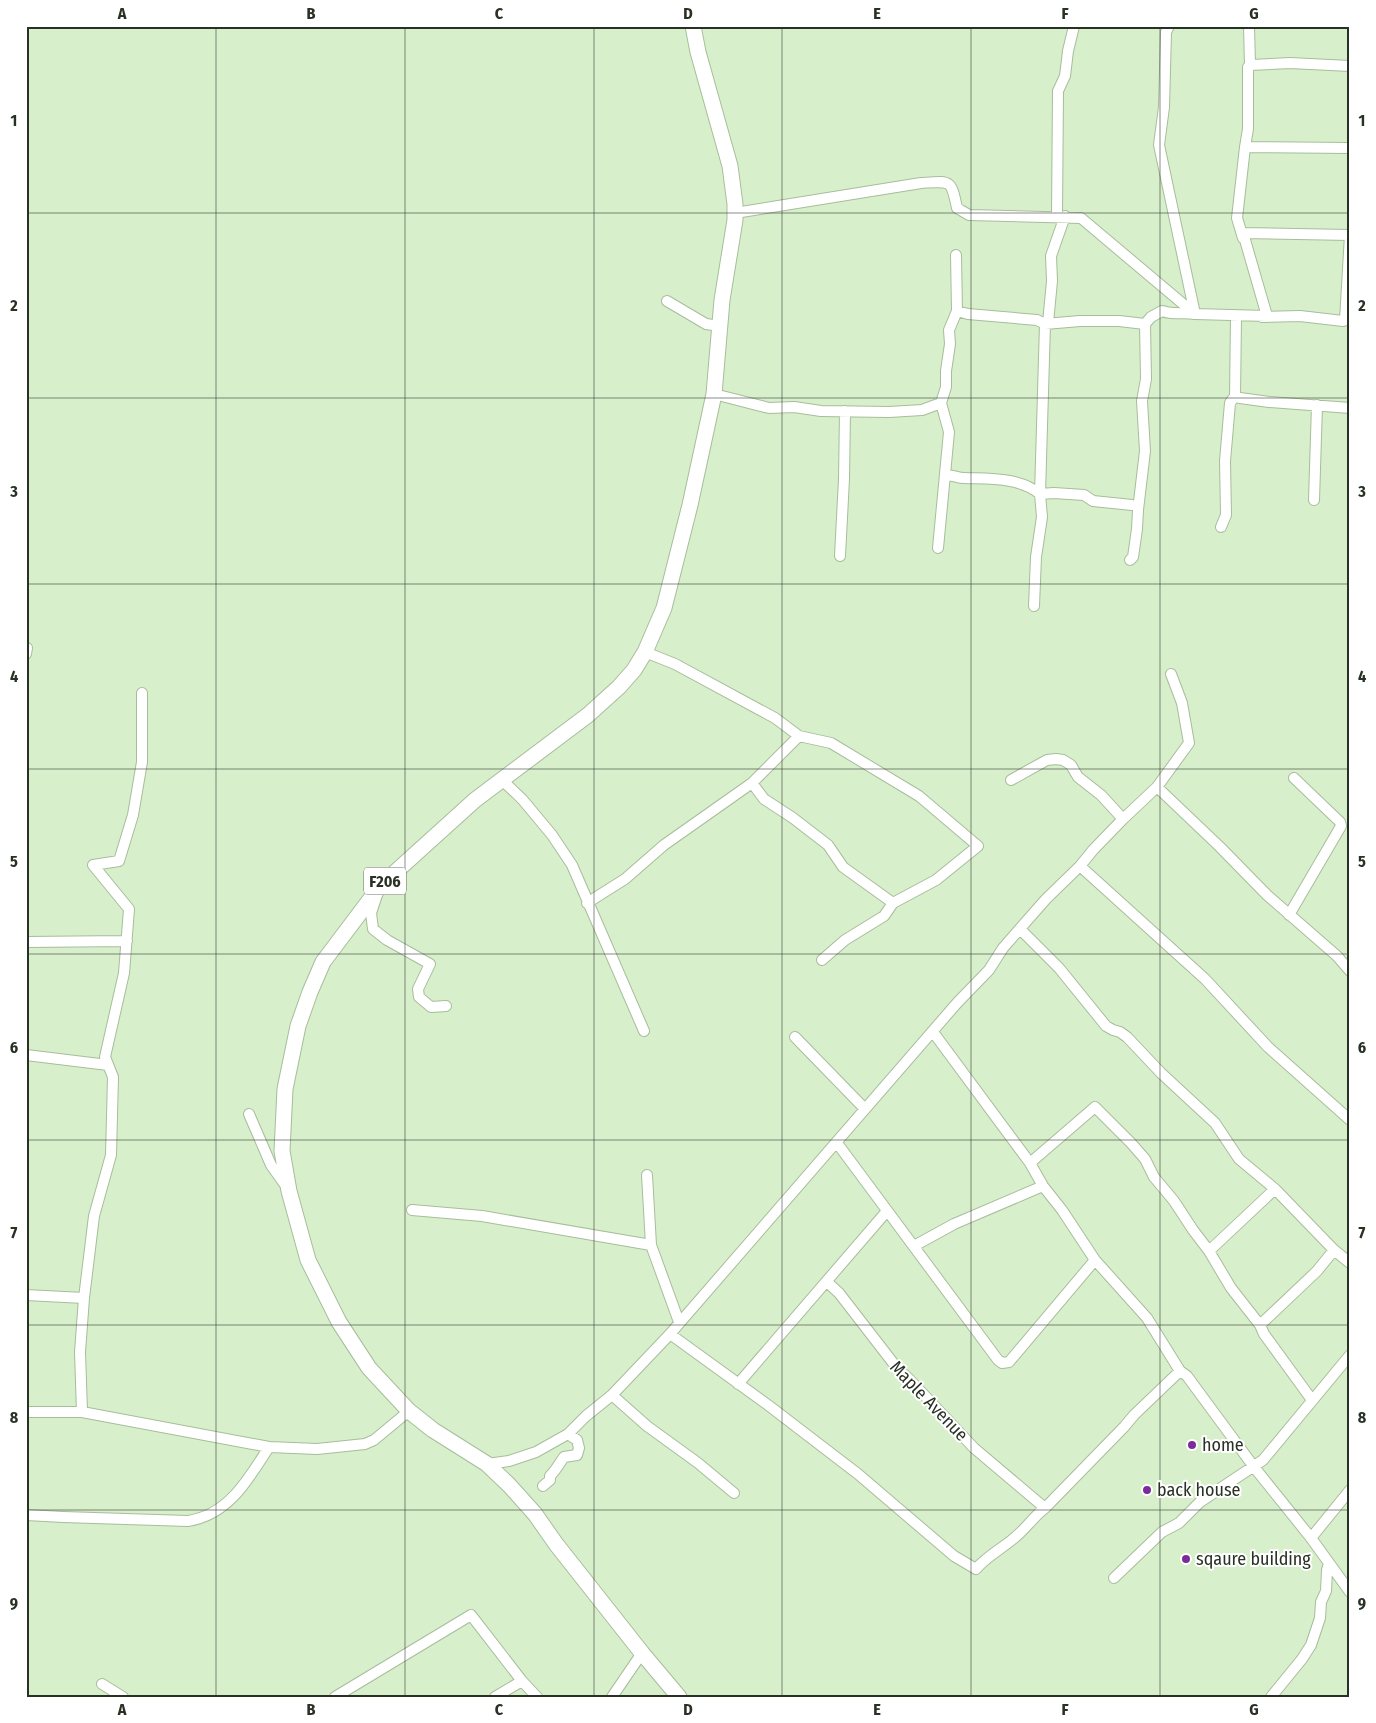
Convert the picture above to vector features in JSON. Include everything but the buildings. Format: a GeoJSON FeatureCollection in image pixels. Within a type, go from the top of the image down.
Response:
{"type":"FeatureCollection","features":[{"type":"Feature","properties":{"kind":"main road","name":"F206"},"geometry":{"type":"LineString","coordinates":[[679,1697],[556,1544],[535,1514],[509,1485],[486,1464],[433,1430],[409,1411],[370,1368],[339,1322],[308,1260],[289,1191],[282,1151],[285,1089],[298,1026],[323,962],[381,885],[475,800],[588,715],[619,687],[646,652],[664,608],[672,582],[714,394],[720,326],[735,213],[730,166],[698,52],[693,26]]}},
{"type":"Feature","properties":{"kind":"street"},"geometry":{"type":"LineString","coordinates":[[1034,606],[1036,557],[1042,517],[1040,494],[1046,324],[1052,281],[1050,256],[1061,216],[1058,92],[1065,76],[1074,26]]}},
{"type":"Feature","properties":{"kind":"street"},"geometry":{"type":"LineString","coordinates":[[1169,26],[1166,32],[1164,108],[1159,146],[1195,314]]}},
{"type":"Feature","properties":{"kind":"street"},"geometry":{"type":"LineString","coordinates":[[1250,26],[1248,129],[1237,218],[1267,316]]}},
{"type":"Feature","properties":{"kind":"street"},"geometry":{"type":"LineString","coordinates":[[1250,65],[1290,63],[1350,66]]}},
{"type":"Feature","properties":{"kind":"street"},"geometry":{"type":"LineString","coordinates":[[1246,147],[1350,148]]}},
{"type":"Feature","properties":{"kind":"street"},"geometry":{"type":"LineString","coordinates":[[735,213],[942,181],[949,184],[952,188],[957,208],[969,214],[1081,218],[1195,314]]}},
{"type":"Feature","properties":{"kind":"street"},"geometry":{"type":"LineString","coordinates":[[956,311],[968,314],[1037,320],[1046,324],[1300,316],[1347,320],[1350,235],[1243,232],[1267,316]]}},
{"type":"Feature","properties":{"kind":"street"},"geometry":{"type":"LineString","coordinates":[[938,548],[948,432],[941,403],[946,387],[950,344],[949,330],[956,311],[956,256]]}},
{"type":"Feature","properties":{"kind":"street"},"geometry":{"type":"LineString","coordinates":[[667,301],[706,324],[720,326]]}},
{"type":"Feature","properties":{"kind":"street"},"geometry":{"type":"LineString","coordinates":[[1148,320],[1162,312],[1170,314],[1185,312],[1195,314],[1267,316]]}},
{"type":"Feature","properties":{"kind":"street"},"geometry":{"type":"LineString","coordinates":[[1221,527],[1226,514],[1225,461],[1230,403],[1234,396],[1236,317]]}},
{"type":"Feature","properties":{"kind":"street"},"geometry":{"type":"LineString","coordinates":[[1130,560],[1133,557],[1138,529],[1138,510],[1145,451],[1142,401],[1146,379],[1148,320]]}},
{"type":"Feature","properties":{"kind":"street"},"geometry":{"type":"LineString","coordinates":[[714,394],[769,408],[794,407],[821,411],[889,412],[922,410],[941,403]]}},
{"type":"Feature","properties":{"kind":"street"},"geometry":{"type":"LineString","coordinates":[[1234,396],[1269,402],[1317,404],[1350,408]]}},
{"type":"Feature","properties":{"kind":"street"},"geometry":{"type":"LineString","coordinates":[[1314,500],[1317,404]]}},
{"type":"Feature","properties":{"kind":"street"},"geometry":{"type":"LineString","coordinates":[[840,556],[845,411]]}},
{"type":"Feature","properties":{"kind":"street"},"geometry":{"type":"LineString","coordinates":[[945,476],[1013,481],[1031,486],[1040,494],[1084,495],[1092,501],[1132,505]]}},
{"type":"Feature","properties":{"kind":"street"},"geometry":{"type":"LineString","coordinates":[[26,648],[26,654]]}},
{"type":"Feature","properties":{"kind":"street"},"geometry":{"type":"LineString","coordinates":[[646,652],[675,664],[775,718],[799,736],[831,743],[919,796],[978,846],[936,880],[893,903],[884,916],[845,940],[822,960]]}},
{"type":"Feature","properties":{"kind":"street"},"geometry":{"type":"LineString","coordinates":[[486,1464],[509,1461],[536,1452],[568,1434],[612,1394],[670,1334],[957,1003],[989,970],[1003,948],[1046,899],[1080,866],[1123,819],[1157,787],[1186,748],[1189,741],[1182,703],[1171,674]]}},
{"type":"Feature","properties":{"kind":"street"},"geometry":{"type":"LineString","coordinates":[[82,1412],[80,1352],[84,1298],[94,1216],[111,1156],[113,1077],[105,1057],[124,973],[129,909],[93,865],[119,861],[133,816],[142,762],[142,693]]}},
{"type":"Feature","properties":{"kind":"street"},"geometry":{"type":"LineString","coordinates":[[587,903],[625,879],[664,845],[752,783],[799,736]]}},
{"type":"Feature","properties":{"kind":"street"},"geometry":{"type":"LineString","coordinates":[[1011,780],[1047,760],[1063,760],[1071,765],[1078,777],[1101,795],[1123,819]]}},
{"type":"Feature","properties":{"kind":"street"},"geometry":{"type":"LineString","coordinates":[[1289,915],[1341,826],[1340,822],[1294,778]]}},
{"type":"Feature","properties":{"kind":"street"},"geometry":{"type":"LineString","coordinates":[[502,780],[522,799],[552,835],[572,865],[644,1031]]}},
{"type":"Feature","properties":{"kind":"street"},"geometry":{"type":"LineString","coordinates":[[752,783],[764,799],[828,846],[843,867],[893,903]]}},
{"type":"Feature","properties":{"kind":"street"},"geometry":{"type":"LineString","coordinates":[[1157,787],[1267,895],[1337,956],[1350,970]]}},
{"type":"Feature","properties":{"kind":"street"},"geometry":{"type":"LineString","coordinates":[[1080,866],[1205,979],[1268,1046],[1349,1117]]}},
{"type":"Feature","properties":{"kind":"street"},"geometry":{"type":"LineString","coordinates":[[381,885],[371,913],[373,929],[394,944],[430,964],[418,988],[419,997],[431,1007],[446,1006]]}},
{"type":"Feature","properties":{"kind":"street"},"geometry":{"type":"LineString","coordinates":[[1020,929],[1060,968],[1106,1026],[1127,1037],[1161,1073],[1215,1123],[1239,1159],[1275,1189],[1334,1250],[1350,1263]]}},
{"type":"Feature","properties":{"kind":"street"},"geometry":{"type":"LineString","coordinates":[[26,942],[127,941]]}},
{"type":"Feature","properties":{"kind":"street"},"geometry":{"type":"LineString","coordinates":[[932,1032],[1030,1163],[1043,1186],[1062,1210],[1095,1260],[1147,1318],[1180,1371],[1188,1376],[1254,1467],[1311,1538],[1350,1592]]}},
{"type":"Feature","properties":{"kind":"street"},"geometry":{"type":"LineString","coordinates":[[794,1038],[865,1109]]}},
{"type":"Feature","properties":{"kind":"street"},"geometry":{"type":"LineString","coordinates":[[26,1055],[108,1065]]}},
{"type":"Feature","properties":{"kind":"street"},"geometry":{"type":"LineString","coordinates":[[1030,1163],[1095,1107],[1145,1160],[1154,1177],[1174,1201],[1209,1251],[1231,1288],[1260,1325],[1264,1334],[1312,1400]]}},
{"type":"Feature","properties":{"kind":"street"},"geometry":{"type":"LineString","coordinates":[[249,1114],[271,1165],[289,1191]]}},
{"type":"Feature","properties":{"kind":"street"},"geometry":{"type":"LineString","coordinates":[[837,1143],[1002,1363],[1010,1362],[1095,1260]]}},
{"type":"Feature","properties":{"kind":"street"},"geometry":{"type":"LineString","coordinates":[[647,1175],[651,1246],[679,1322]]}},
{"type":"Feature","properties":{"kind":"street"},"geometry":{"type":"LineString","coordinates":[[914,1246],[954,1224],[1043,1186]]}},
{"type":"Feature","properties":{"kind":"street"},"geometry":{"type":"LineString","coordinates":[[1209,1251],[1275,1189]]}},
{"type":"Feature","properties":{"kind":"street"},"geometry":{"type":"LineString","coordinates":[[412,1210],[482,1216],[651,1246]]}},
{"type":"Feature","properties":{"kind":"street"},"geometry":{"type":"LineString","coordinates":[[738,1384],[888,1211]]}},
{"type":"Feature","properties":{"kind":"street"},"geometry":{"type":"LineString","coordinates":[[1260,1325],[1317,1272],[1334,1250]]}},
{"type":"Feature","properties":{"kind":"street","name":"Maple Avenue"},"geometry":{"type":"LineString","coordinates":[[827,1282],[838,1293],[896,1368],[910,1380],[974,1448],[1044,1508]]}},
{"type":"Feature","properties":{"kind":"street"},"geometry":{"type":"LineString","coordinates":[[26,1295],[84,1298]]}},
{"type":"Feature","properties":{"kind":"street"},"geometry":{"type":"LineString","coordinates":[[670,1334],[768,1405],[858,1474],[954,1556],[971,1568],[976,1569],[998,1549],[1014,1539],[1035,1515],[1180,1371]]}},
{"type":"Feature","properties":{"kind":"street"},"geometry":{"type":"LineString","coordinates":[[1114,1578],[1162,1532],[1179,1523],[1200,1502],[1263,1460],[1350,1355]]}},
{"type":"Feature","properties":{"kind":"street"},"geometry":{"type":"LineString","coordinates":[[612,1394],[647,1426],[698,1463],[734,1493]]}},
{"type":"Feature","properties":{"kind":"street"},"geometry":{"type":"LineString","coordinates":[[26,1412],[82,1412],[269,1447],[317,1449],[365,1444],[374,1440],[409,1411]]}},
{"type":"Feature","properties":{"kind":"street"},"geometry":{"type":"LineString","coordinates":[[543,1486],[550,1480],[550,1476],[564,1457],[578,1455],[577,1440],[568,1434]]}},
{"type":"Feature","properties":{"kind":"street"},"geometry":{"type":"LineString","coordinates":[[26,1515],[200,1519],[231,1500],[246,1483],[269,1447]]}},
{"type":"Feature","properties":{"kind":"street"},"geometry":{"type":"LineString","coordinates":[[1311,1538],[1350,1490]]}},
{"type":"Feature","properties":{"kind":"street"},"geometry":{"type":"LineString","coordinates":[[1271,1697],[1311,1645],[1320,1618],[1321,1602],[1326,1591],[1327,1570],[1330,1563]]}},
{"type":"Feature","properties":{"kind":"street"},"geometry":{"type":"LineString","coordinates":[[335,1697],[471,1616],[522,1681],[537,1697]]}},
{"type":"Feature","properties":{"kind":"street"},"geometry":{"type":"LineString","coordinates":[[612,1697],[642,1653]]}},
{"type":"Feature","properties":{"kind":"street"},"geometry":{"type":"LineString","coordinates":[[495,1697],[522,1681]]}},
{"type":"Feature","properties":{"kind":"street"},"geometry":{"type":"LineString","coordinates":[[102,1684],[123,1697]]}},
{"type":"Feature","properties":{"kind":"place","name":"home"},"geometry":{"type":"Point","coordinates":[1192,1445]}},
{"type":"Feature","properties":{"kind":"place","name":"back house"},"geometry":{"type":"Point","coordinates":[1147,1490]}},
{"type":"Feature","properties":{"kind":"place","name":"sqaure building"},"geometry":{"type":"Point","coordinates":[1186,1559]}}]}
